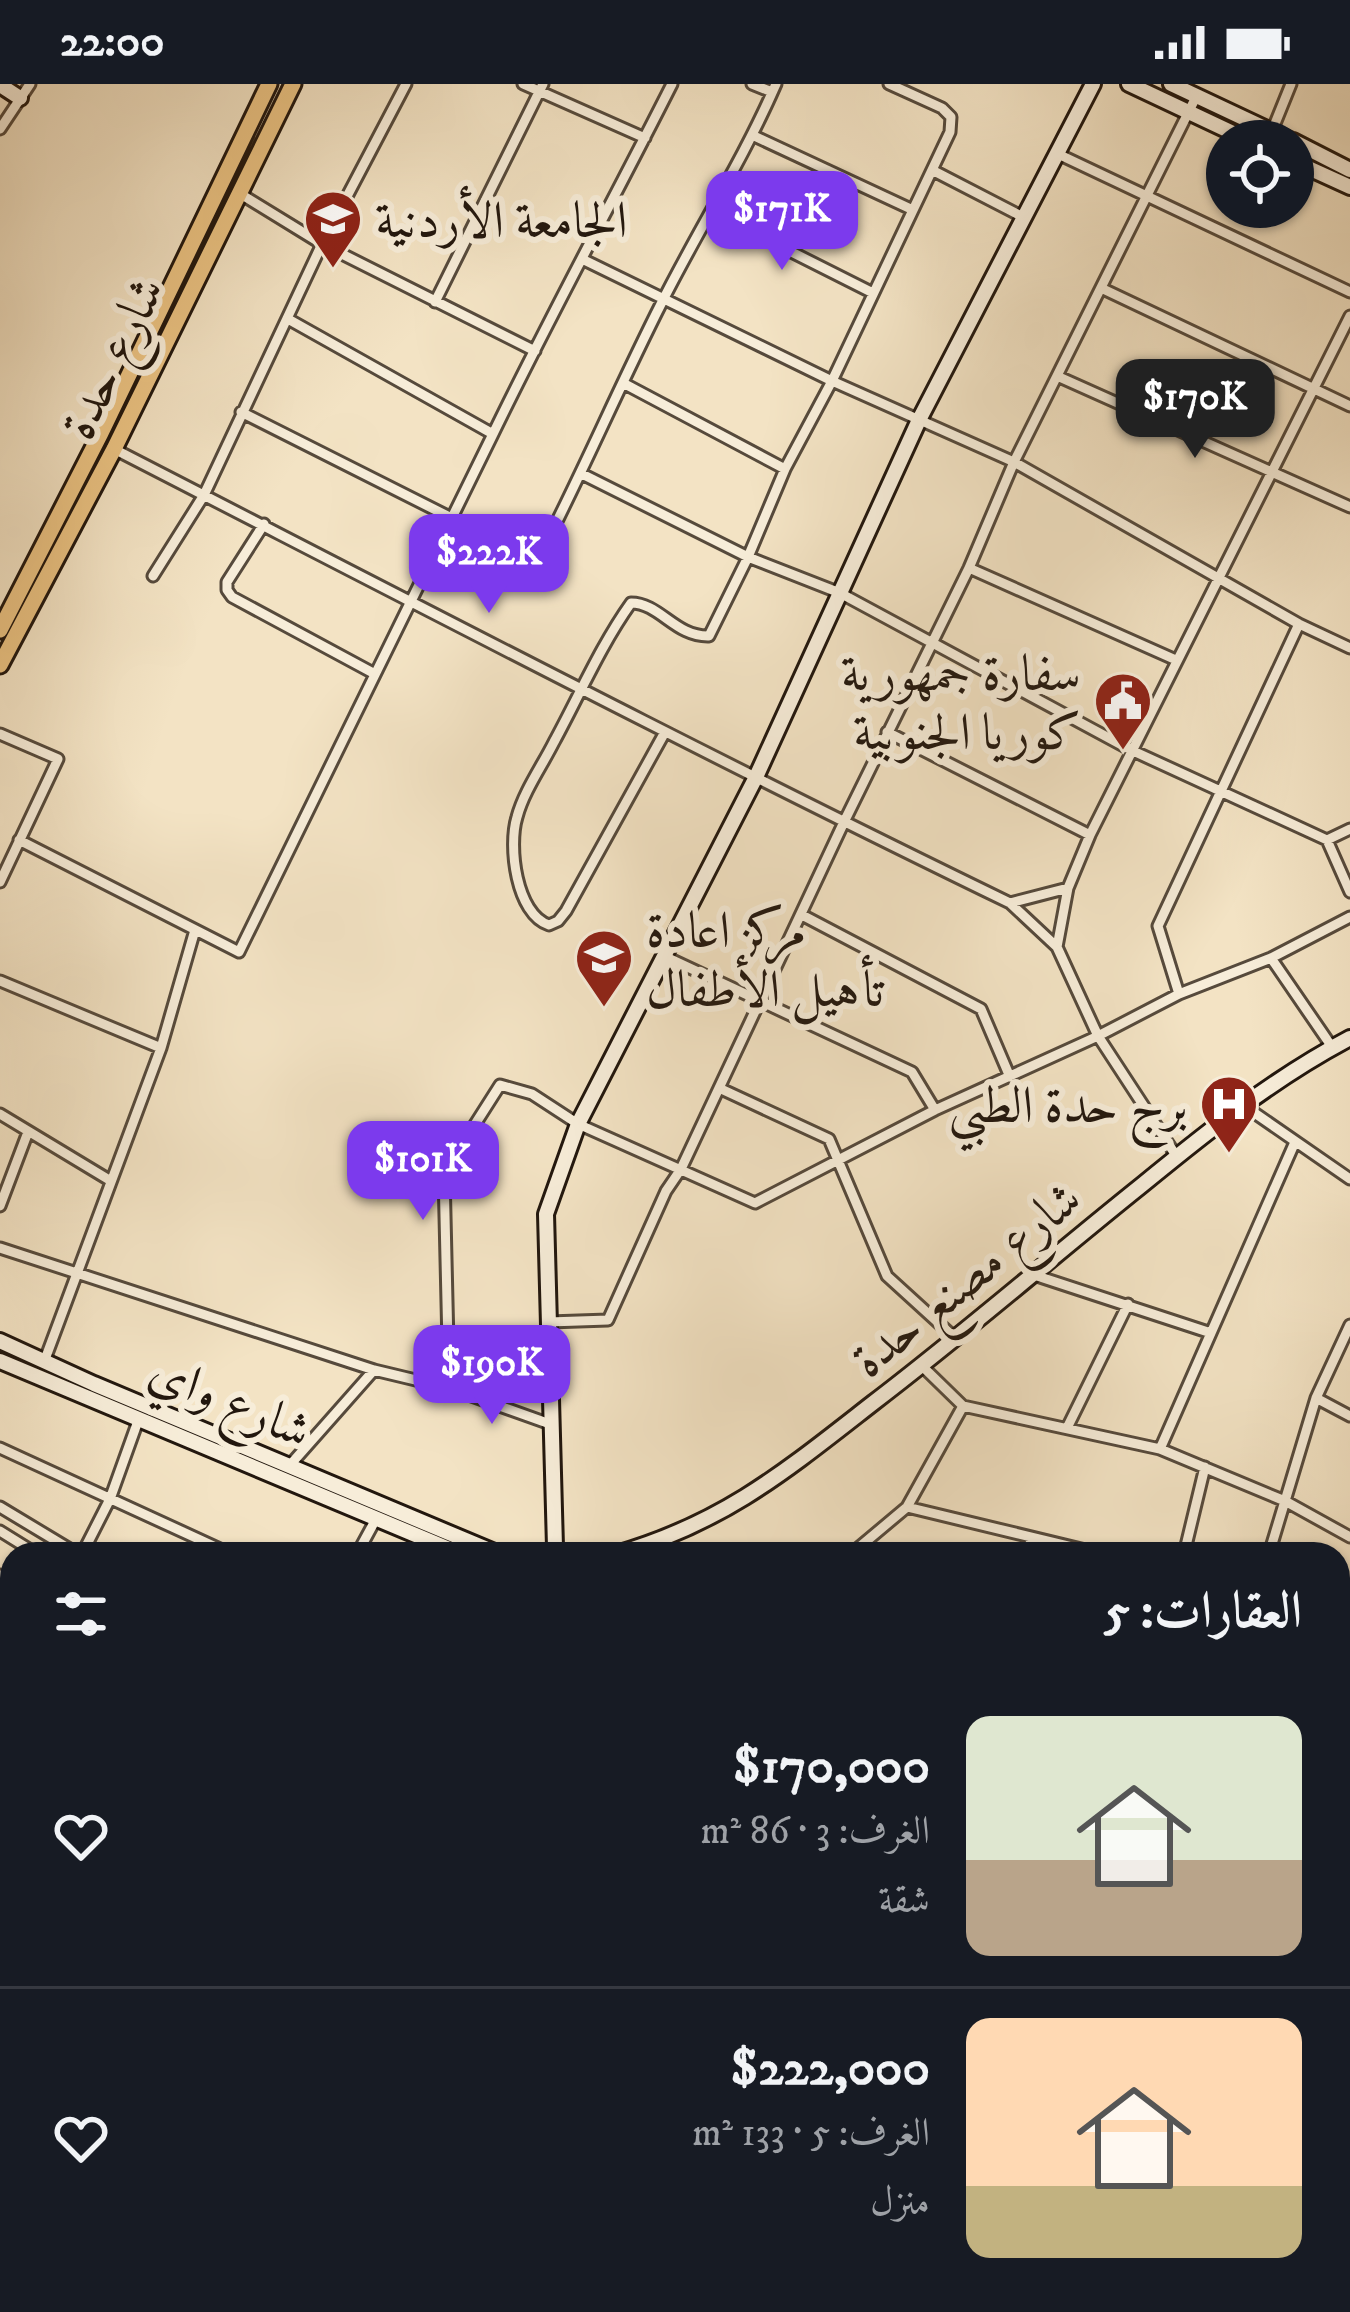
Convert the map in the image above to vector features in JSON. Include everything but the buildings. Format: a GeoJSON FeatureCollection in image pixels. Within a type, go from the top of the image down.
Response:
{"type":"FeatureCollection","features":[{"type":"Feature","properties":{"kind":"main road","name":"شارع حدة"},"geometry":{"type":"LineString","coordinates":[[0,665],[268,84]]}},
{"type":"Feature","properties":{"kind":"main road","name":"شارع حدة"},"geometry":{"type":"LineString","coordinates":[[0,630],[114,449],[292,84]]}},
{"type":"Feature","properties":{"kind":"street"},"geometry":{"type":"LineString","coordinates":[[0,129],[30,84]]}},
{"type":"Feature","properties":{"kind":"street"},"geometry":{"type":"LineString","coordinates":[[153,576],[204,495],[322,244],[406,84]]}},
{"type":"Feature","properties":{"kind":"street"},"geometry":{"type":"LineString","coordinates":[[523,84],[541,88],[645,138]]}},
{"type":"Feature","properties":{"kind":"street"},"geometry":{"type":"LineString","coordinates":[[19,840],[239,952],[493,434],[672,84]]}},
{"type":"Feature","properties":{"kind":"street"},"geometry":{"type":"LineString","coordinates":[[242,412],[537,561],[663,299],[774,88],[752,84]]}},
{"type":"Feature","properties":{"kind":"street"},"geometry":{"type":"LineString","coordinates":[[665,732],[566,911],[549,925],[538,921],[526,904],[513,861],[512,835],[518,812],[632,603],[641,602],[689,635],[709,636],[950,132],[951,117],[942,108],[889,84]]}},
{"type":"Feature","properties":{"kind":"street"},"geometry":{"type":"LineString","coordinates":[[555,1542],[546,1214],[578,1124],[756,777],[919,420],[1094,84]]}},
{"type":"Feature","properties":{"kind":"street"},"geometry":{"type":"LineString","coordinates":[[1129,84],[1206,121]]}},
{"type":"Feature","properties":{"kind":"street"},"geometry":{"type":"LineString","coordinates":[[1171,84],[1247,120]]}},
{"type":"Feature","properties":{"kind":"street"},"geometry":{"type":"LineString","coordinates":[[1276,120],[1291,84]]}},
{"type":"Feature","properties":{"kind":"street"},"geometry":{"type":"LineString","coordinates":[[0,85],[20,98]]}},
{"type":"Feature","properties":{"kind":"street"},"geometry":{"type":"LineString","coordinates":[[435,302],[541,88]]}},
{"type":"Feature","properties":{"kind":"street"},"geometry":{"type":"LineString","coordinates":[[549,1322],[608,1320],[969,568],[1014,462],[1196,97]]}},
{"type":"Feature","properties":{"kind":"street"},"geometry":{"type":"LineString","coordinates":[[752,135],[913,210]]}},
{"type":"Feature","properties":{"kind":"street"},"geometry":{"type":"LineString","coordinates":[[1314,152],[1350,170]]}},
{"type":"Feature","properties":{"kind":"street"},"geometry":{"type":"LineString","coordinates":[[1058,154],[1350,292]]}},
{"type":"Feature","properties":{"kind":"street"},"geometry":{"type":"LineString","coordinates":[[932,170],[1025,218]]}},
{"type":"Feature","properties":{"kind":"street"},"geometry":{"type":"LineString","coordinates":[[1314,171],[1350,187]]}},
{"type":"Feature","properties":{"kind":"street"},"geometry":{"type":"LineString","coordinates":[[239,193],[322,244],[536,351]]}},
{"type":"Feature","properties":{"kind":"street"},"geometry":{"type":"LineString","coordinates":[[712,212],[873,293]]}},
{"type":"Feature","properties":{"kind":"street"},"geometry":{"type":"LineString","coordinates":[[582,259],[832,381],[1014,462],[1299,624],[1350,648]]}},
{"type":"Feature","properties":{"kind":"street"},"geometry":{"type":"LineString","coordinates":[[1101,288],[1350,406]]}},
{"type":"Feature","properties":{"kind":"street"},"geometry":{"type":"LineString","coordinates":[[1057,947],[1068,888],[1090,836],[1350,316]]}},
{"type":"Feature","properties":{"kind":"street"},"geometry":{"type":"LineString","coordinates":[[289,319],[493,434]]}},
{"type":"Feature","properties":{"kind":"street"},"geometry":{"type":"LineString","coordinates":[[1057,376],[1350,507]]}},
{"type":"Feature","properties":{"kind":"street"},"geometry":{"type":"LineString","coordinates":[[623,383],[785,469]]}},
{"type":"Feature","properties":{"kind":"street"},"geometry":{"type":"LineString","coordinates":[[114,449],[1010,903],[1057,947],[1098,1036],[1177,1157]]}},
{"type":"Feature","properties":{"kind":"street"},"geometry":{"type":"LineString","coordinates":[[582,474],[748,557],[840,593],[1131,750],[1327,840],[1350,892]]}},
{"type":"Feature","properties":{"kind":"street"},"geometry":{"type":"LineString","coordinates":[[264,524],[227,582],[232,597],[375,674]]}},
{"type":"Feature","properties":{"kind":"street"},"geometry":{"type":"LineString","coordinates":[[969,568],[1176,661]]}},
{"type":"Feature","properties":{"kind":"street"},"geometry":{"type":"LineString","coordinates":[[1180,994],[1158,926],[1299,624]]}},
{"type":"Feature","properties":{"kind":"street"},"geometry":{"type":"LineString","coordinates":[[887,732],[1090,836]]}},
{"type":"Feature","properties":{"kind":"street"},"geometry":{"type":"LineString","coordinates":[[0,734],[58,759],[0,881]]}},
{"type":"Feature","properties":{"kind":"street"},"geometry":{"type":"LineString","coordinates":[[1327,840],[1350,829]]}},
{"type":"Feature","properties":{"kind":"street"},"geometry":{"type":"LineString","coordinates":[[1010,903],[1068,888]]}},
{"type":"Feature","properties":{"kind":"street"},"geometry":{"type":"LineString","coordinates":[[802,915],[981,1009],[1010,1077]]}},
{"type":"Feature","properties":{"kind":"street"},"geometry":{"type":"LineString","coordinates":[[449,1388],[444,1173],[500,1085],[532,1094],[578,1124],[754,1203],[935,1110],[1180,994],[1271,958],[1350,917]]}},
{"type":"Feature","properties":{"kind":"street"},"geometry":{"type":"LineString","coordinates":[[44,1362],[161,1048],[195,930]]}},
{"type":"Feature","properties":{"kind":"street"},"geometry":{"type":"LineString","coordinates":[[664,956],[912,1072],[935,1110]]}},
{"type":"Feature","properties":{"kind":"street"},"geometry":{"type":"LineString","coordinates":[[1271,958],[1332,1047]]}},
{"type":"Feature","properties":{"kind":"street"},"geometry":{"type":"LineString","coordinates":[[0,981],[161,1048]]}},
{"type":"Feature","properties":{"kind":"street","name":"شارع مصنع حدة"},"geometry":{"type":"LineString","coordinates":[[667,1542],[778,1477],[1243,1105],[1350,1038]]}},
{"type":"Feature","properties":{"kind":"street"},"geometry":{"type":"LineString","coordinates":[[719,1088],[829,1139],[887,1276],[955,1337]]}},
{"type":"Feature","properties":{"kind":"street"},"geometry":{"type":"LineString","coordinates":[[1243,1105],[1350,1179]]}},
{"type":"Feature","properties":{"kind":"street"},"geometry":{"type":"LineString","coordinates":[[0,1114],[111,1181]]}},
{"type":"Feature","properties":{"kind":"street"},"geometry":{"type":"LineString","coordinates":[[0,1206],[28,1132]]}},
{"type":"Feature","properties":{"kind":"street"},"geometry":{"type":"LineString","coordinates":[[1160,1449],[1295,1142]]}},
{"type":"Feature","properties":{"kind":"street"},"geometry":{"type":"LineString","coordinates":[[0,1248],[550,1424]]}},
{"type":"Feature","properties":{"kind":"street"},"geometry":{"type":"LineString","coordinates":[[1031,1274],[1211,1333]]}},
{"type":"Feature","properties":{"kind":"street"},"geometry":{"type":"LineString","coordinates":[[1067,1429],[1128,1304]]}},
{"type":"Feature","properties":{"kind":"street"},"geometry":{"type":"LineString","coordinates":[[1273,1542],[1316,1398],[1350,1325]]}},
{"type":"Feature","properties":{"kind":"street","name":"شارع واي"},"geometry":{"type":"LineString","coordinates":[[0,1341],[470,1542]]}},
{"type":"Feature","properties":{"kind":"street","name":"شارع واي"},"geometry":{"type":"LineString","coordinates":[[0,1361],[432,1542]]}},
{"type":"Feature","properties":{"kind":"street"},"geometry":{"type":"LineString","coordinates":[[922,1366],[963,1406],[1160,1449],[1285,1501],[1350,1537]]}},
{"type":"Feature","properties":{"kind":"street"},"geometry":{"type":"LineString","coordinates":[[290,1466],[374,1370]]}},
{"type":"Feature","properties":{"kind":"street"},"geometry":{"type":"LineString","coordinates":[[88,1399],[94,1384]]}},
{"type":"Feature","properties":{"kind":"street"},"geometry":{"type":"LineString","coordinates":[[1316,1398],[1350,1415]]}},
{"type":"Feature","properties":{"kind":"street"},"geometry":{"type":"LineString","coordinates":[[866,1542],[908,1507],[963,1406]]}},
{"type":"Feature","properties":{"kind":"street"},"geometry":{"type":"LineString","coordinates":[[86,1542],[110,1498],[138,1421]]}},
{"type":"Feature","properties":{"kind":"street"},"geometry":{"type":"LineString","coordinates":[[0,1448],[205,1542]]}},
{"type":"Feature","properties":{"kind":"street"},"geometry":{"type":"LineString","coordinates":[[1187,1542],[1205,1467]]}},
{"type":"Feature","properties":{"kind":"street"},"geometry":{"type":"LineString","coordinates":[[0,1507],[60,1542]]}},
{"type":"Feature","properties":{"kind":"street"},"geometry":{"type":"LineString","coordinates":[[908,1507],[1047,1542]]}},
{"type":"Feature","properties":{"kind":"street"},"geometry":{"type":"LineString","coordinates":[[363,1542],[376,1519]]}},
{"type":"Feature","properties":{"kind":"place","name":"الجامعة الأردنية"},"geometry":{"type":"Point","coordinates":[333,270]}},
{"type":"Feature","properties":{"kind":"place","name":"سفارة جمهورية كوريا الجنوبية"},"geometry":{"type":"Point","coordinates":[1123,752]}},
{"type":"Feature","properties":{"kind":"place","name":"مركز اعادة تأهيل الأطفال"},"geometry":{"type":"Point","coordinates":[604,1009]}},
{"type":"Feature","properties":{"kind":"place","name":"برج حدة الطبي"},"geometry":{"type":"Point","coordinates":[1229,1155]}}]}
